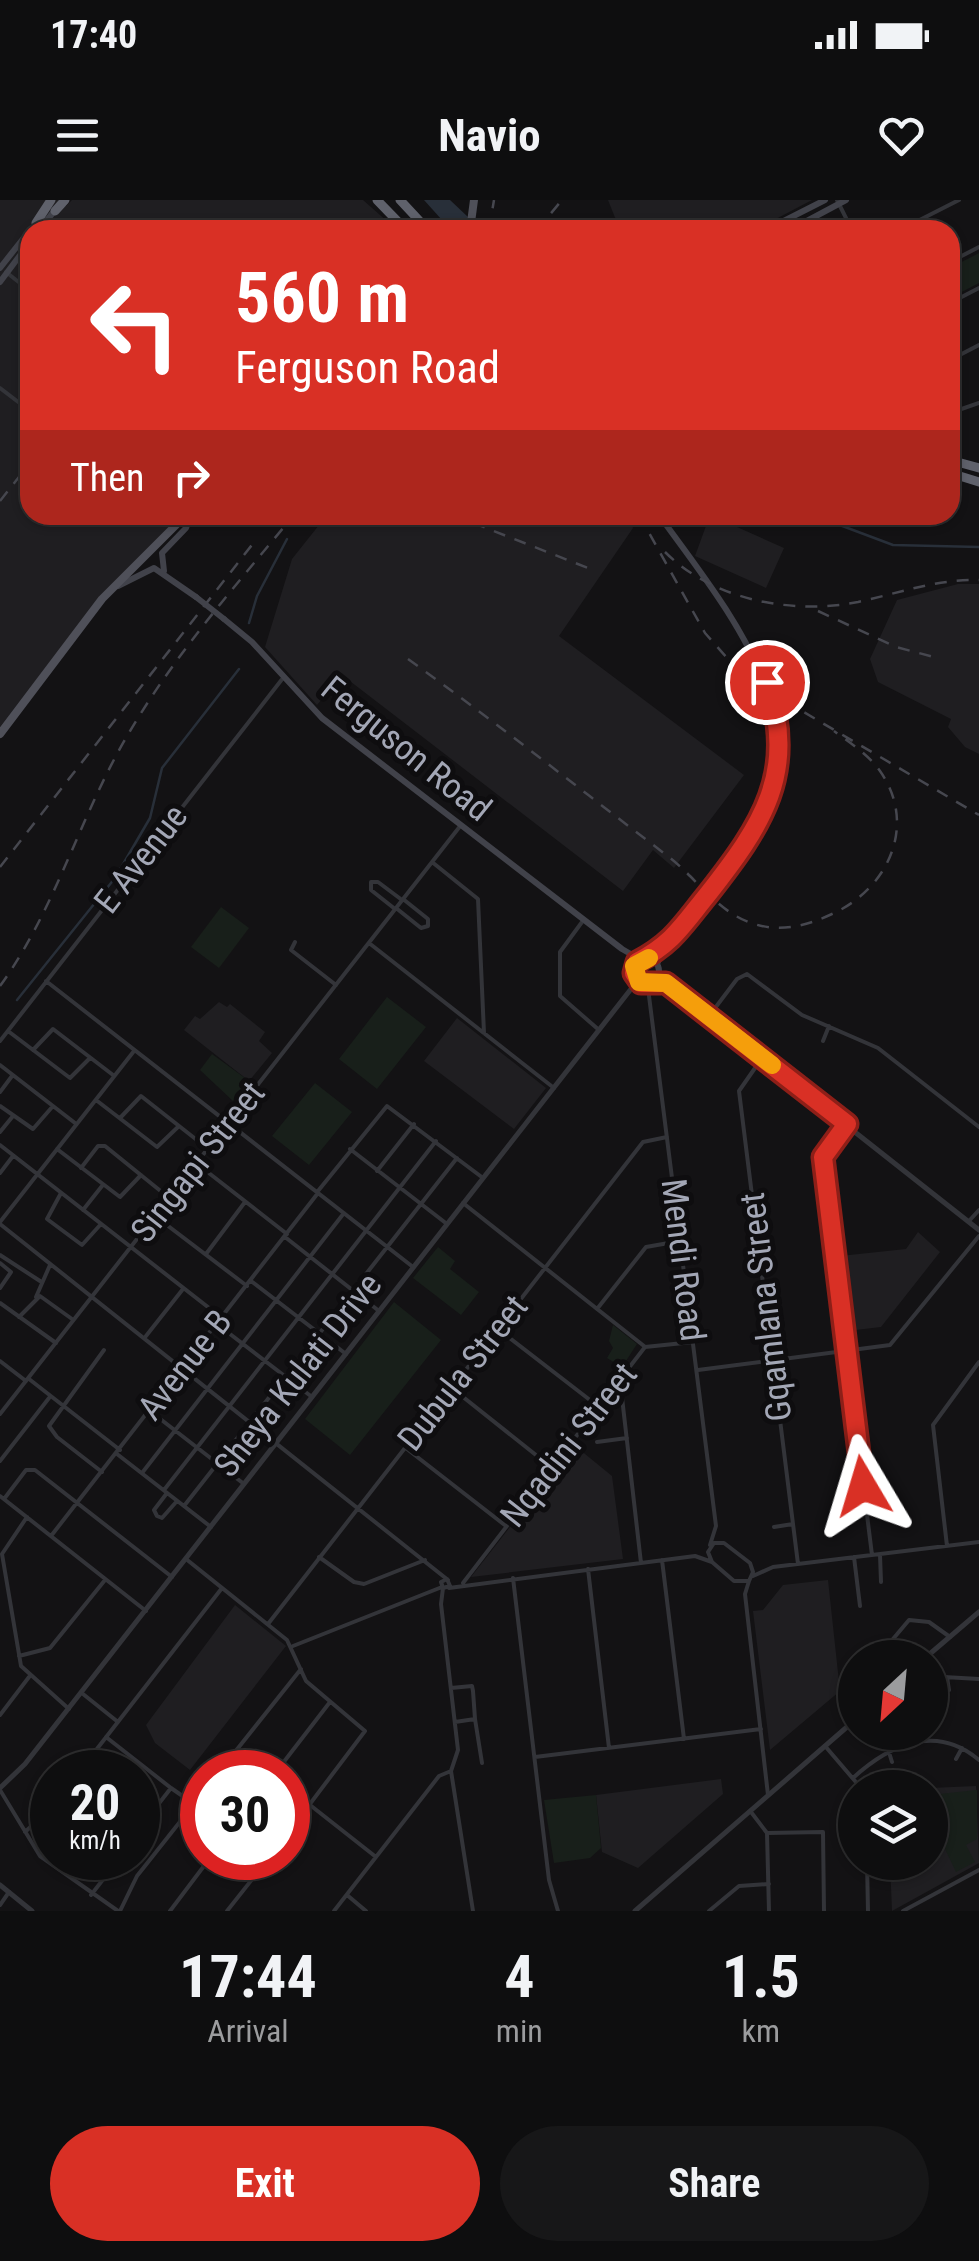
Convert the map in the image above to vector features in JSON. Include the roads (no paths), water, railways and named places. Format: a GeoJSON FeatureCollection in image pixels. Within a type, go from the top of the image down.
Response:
{"type":"FeatureCollection","features":[{"type":"Feature","properties":{"kind":"highway"},"geometry":{"type":"LineString","coordinates":[[51,204],[64,200]]}},
{"type":"Feature","properties":{"kind":"highway"},"geometry":{"type":"LineString","coordinates":[[377,200],[396,220]]}},
{"type":"Feature","properties":{"kind":"highway"},"geometry":{"type":"LineString","coordinates":[[400,200],[419,220]]}},
{"type":"Feature","properties":{"kind":"main road"},"geometry":{"type":"LineString","coordinates":[[785,220],[824,200]]}},
{"type":"Feature","properties":{"kind":"main road"},"geometry":{"type":"LineString","coordinates":[[807,220],[840,201]]}},
{"type":"Feature","properties":{"kind":"main road"},"geometry":{"type":"LineString","coordinates":[[0,282],[3,270],[20,247]]}},
{"type":"Feature","properties":{"kind":"main road"},"geometry":{"type":"LineString","coordinates":[[0,734],[113,586],[178,525]]}},
{"type":"Feature","properties":{"kind":"main road"},"geometry":{"type":"LineString","coordinates":[[113,586],[127,583],[148,568],[165,572],[162,554],[187,525]]}},
{"type":"Feature","properties":{"kind":"main road"},"geometry":{"type":"LineString","coordinates":[[664,949],[634,966],[649,977],[664,949],[760,823],[774,786],[779,745],[772,695],[758,662],[668,525]]}},
{"type":"Feature","properties":{"kind":"main road","name":"Ferguson Road"},"geometry":{"type":"LineString","coordinates":[[165,572],[252,642],[322,718],[626,953],[644,959],[649,977]]}},
{"type":"Feature","properties":{"kind":"main road","name":"Ferguson Road"},"geometry":{"type":"LineString","coordinates":[[626,953],[634,966]]}},
{"type":"Feature","properties":{"kind":"street"},"geometry":{"type":"LineString","coordinates":[[920,220],[959,200]]}},
{"type":"Feature","properties":{"kind":"street"},"geometry":{"type":"LineString","coordinates":[[0,388],[20,403]]}},
{"type":"Feature","properties":{"kind":"street","name":"E Avenue"},"geometry":{"type":"LineString","coordinates":[[0,1041],[283,678]]}},
{"type":"Feature","properties":{"kind":"street","name":"Singapi Street"},"geometry":{"type":"LineString","coordinates":[[0,1414],[461,825]]}},
{"type":"Feature","properties":{"kind":"street"},"geometry":{"type":"LineString","coordinates":[[432,862],[479,902],[484,1033]]}},
{"type":"Feature","properties":{"kind":"street"},"geometry":{"type":"LineString","coordinates":[[371,882],[378,882],[403,900],[428,918],[428,926],[422,928],[370,890],[371,882]]}},
{"type":"Feature","properties":{"kind":"street"},"geometry":{"type":"LineString","coordinates":[[584,920],[560,952],[560,996],[600,1030]]}},
{"type":"Feature","properties":{"kind":"street"},"geometry":{"type":"LineString","coordinates":[[294,942],[291,950],[336,984]]}},
{"type":"Feature","properties":{"kind":"street"},"geometry":{"type":"LineString","coordinates":[[369,943],[554,1088]]}},
{"type":"Feature","properties":{"kind":"street"},"geometry":{"type":"LineString","coordinates":[[709,1016],[737,979],[747,974],[802,1015],[878,1048],[979,1126]]}},
{"type":"Feature","properties":{"kind":"street"},"geometry":{"type":"LineString","coordinates":[[649,977],[666,983],[709,1016],[979,1233],[899,1338],[882,1348],[697,1370]]}},
{"type":"Feature","properties":{"kind":"street","name":"Sheya Kulati Drive"},"geometry":{"type":"LineString","coordinates":[[0,1789],[19,1772],[69,1709],[632,989],[649,977]]}},
{"type":"Feature","properties":{"kind":"street","name":"Mendi Road"},"geometry":{"type":"LineString","coordinates":[[649,977],[716,1526],[724,1542]]}},
{"type":"Feature","properties":{"kind":"street"},"geometry":{"type":"LineString","coordinates":[[46,981],[413,1267]]}},
{"type":"Feature","properties":{"kind":"street"},"geometry":{"type":"LineString","coordinates":[[822,1041],[829,1026]]}},
{"type":"Feature","properties":{"kind":"street"},"geometry":{"type":"LineString","coordinates":[[33,1050],[53,1029],[114,1076]]}},
{"type":"Feature","properties":{"kind":"street"},"geometry":{"type":"LineString","coordinates":[[8,1031],[71,1078],[90,1058]]}},
{"type":"Feature","properties":{"kind":"street"},"geometry":{"type":"LineString","coordinates":[[134,1051],[0,1224],[434,1567],[445,1584],[441,1604],[458,1753],[451,1770],[472,1911]]}},
{"type":"Feature","properties":{"kind":"street","name":"Gqamlana Street"},"geometry":{"type":"LineString","coordinates":[[762,1058],[739,1091],[798,1564]]}},
{"type":"Feature","properties":{"kind":"street"},"geometry":{"type":"LineString","coordinates":[[0,1065],[77,1124]]}},
{"type":"Feature","properties":{"kind":"street"},"geometry":{"type":"LineString","coordinates":[[0,1092],[13,1075]]}},
{"type":"Feature","properties":{"kind":"street"},"geometry":{"type":"LineString","coordinates":[[120,1118],[139,1096],[208,1149]]}},
{"type":"Feature","properties":{"kind":"street"},"geometry":{"type":"LineString","coordinates":[[96,1100],[159,1148],[179,1126]]}},
{"type":"Feature","properties":{"kind":"street"},"geometry":{"type":"LineString","coordinates":[[0,1106],[33,1130],[53,1106]]}},
{"type":"Feature","properties":{"kind":"street","name":"Avenue B"},"geometry":{"type":"LineString","coordinates":[[52,1536],[387,1106],[414,1124]]}},
{"type":"Feature","properties":{"kind":"street"},"geometry":{"type":"LineString","coordinates":[[0,1132],[13,1116]]}},
{"type":"Feature","properties":{"kind":"street"},"geometry":{"type":"LineString","coordinates":[[378,1170],[414,1124],[483,1178]]}},
{"type":"Feature","properties":{"kind":"street"},"geometry":{"type":"LineString","coordinates":[[847,1124],[823,1157],[872,1556]]}},
{"type":"Feature","properties":{"kind":"street","name":"Dubula Street"},"geometry":{"type":"LineString","coordinates":[[268,1624],[643,1142],[667,1136]]}},
{"type":"Feature","properties":{"kind":"street"},"geometry":{"type":"LineString","coordinates":[[177,1500],[162,1518],[157,1516],[154,1510],[197,1447],[436,1141]]}},
{"type":"Feature","properties":{"kind":"street"},"geometry":{"type":"LineString","coordinates":[[81,1168],[103,1145],[169,1198]]}},
{"type":"Feature","properties":{"kind":"street"},"geometry":{"type":"LineString","coordinates":[[0,1146],[222,1318]]}},
{"type":"Feature","properties":{"kind":"street"},"geometry":{"type":"LineString","coordinates":[[57,1149],[121,1197],[141,1175]]}},
{"type":"Feature","properties":{"kind":"street"},"geometry":{"type":"LineString","coordinates":[[350,1149],[447,1224]]}},
{"type":"Feature","properties":{"kind":"street"},"geometry":{"type":"LineString","coordinates":[[0,1173],[13,1156]]}},
{"type":"Feature","properties":{"kind":"street"},"geometry":{"type":"LineString","coordinates":[[184,1506],[458,1158]]}},
{"type":"Feature","properties":{"kind":"street"},"geometry":{"type":"LineString","coordinates":[[196,1163],[379,1311]]}},
{"type":"Feature","properties":{"kind":"street"},"geometry":{"type":"LineString","coordinates":[[84,1210],[102,1185]]}},
{"type":"Feature","properties":{"kind":"street"},"geometry":{"type":"LineString","coordinates":[[61,1193],[47,1219],[82,1245],[101,1224]]}},
{"type":"Feature","properties":{"kind":"street"},"geometry":{"type":"LineString","coordinates":[[206,1254],[244,1202]]}},
{"type":"Feature","properties":{"kind":"street"},"geometry":{"type":"LineString","coordinates":[[463,1203],[645,1347]]}},
{"type":"Feature","properties":{"kind":"street"},"geometry":{"type":"LineString","coordinates":[[969,1222],[979,1210]]}},
{"type":"Feature","properties":{"kind":"street"},"geometry":{"type":"LineString","coordinates":[[142,1473],[344,1213]]}},
{"type":"Feature","properties":{"kind":"street"},"geometry":{"type":"LineString","coordinates":[[156,1216],[346,1354]]}},
{"type":"Feature","properties":{"kind":"street"},"geometry":{"type":"LineString","coordinates":[[598,1309],[646,1247],[680,1241]]}},
{"type":"Feature","properties":{"kind":"street"},"geometry":{"type":"LineString","coordinates":[[0,1255],[40,1281]]}},
{"type":"Feature","properties":{"kind":"street"},"geometry":{"type":"LineString","coordinates":[[0,1262],[10,1272],[0,1288]]}},
{"type":"Feature","properties":{"kind":"street"},"geometry":{"type":"LineString","coordinates":[[19,1318],[36,1297],[51,1264]]}},
{"type":"Feature","properties":{"kind":"street"},"geometry":{"type":"LineString","coordinates":[[144,1338],[183,1289]]}},
{"type":"Feature","properties":{"kind":"street"},"geometry":{"type":"LineString","coordinates":[[36,1297],[44,1297],[73,1320]]}},
{"type":"Feature","properties":{"kind":"street"},"geometry":{"type":"LineString","coordinates":[[0,1303],[56,1343]]}},
{"type":"Feature","properties":{"kind":"street"},"geometry":{"type":"LineString","coordinates":[[217,1324],[312,1398]]}},
{"type":"Feature","properties":{"kind":"street"},"geometry":{"type":"LineString","coordinates":[[498,1328],[599,1408]]}},
{"type":"Feature","properties":{"kind":"street","name":"Nqadini Street"},"geometry":{"type":"LineString","coordinates":[[462,1583],[645,1347],[693,1342]]}},
{"type":"Feature","properties":{"kind":"street"},"geometry":{"type":"LineString","coordinates":[[102,1472],[51,1431],[50,1423],[104,1350]]}},
{"type":"Feature","properties":{"kind":"street"},"geometry":{"type":"LineString","coordinates":[[0,1361],[62,1404],[211,1527]]}},
{"type":"Feature","properties":{"kind":"street"},"geometry":{"type":"LineString","coordinates":[[947,1546],[932,1426],[979,1362]]}},
{"type":"Feature","properties":{"kind":"street"},"geometry":{"type":"LineString","coordinates":[[620,1380],[641,1563]]}},
{"type":"Feature","properties":{"kind":"street"},"geometry":{"type":"LineString","coordinates":[[452,1388],[551,1466]]}},
{"type":"Feature","properties":{"kind":"street"},"geometry":{"type":"LineString","coordinates":[[0,1461],[51,1396]]}},
{"type":"Feature","properties":{"kind":"street"},"geometry":{"type":"LineString","coordinates":[[150,1411],[244,1484]]}},
{"type":"Feature","properties":{"kind":"street"},"geometry":{"type":"LineString","coordinates":[[597,1442],[626,1438]]}},
{"type":"Feature","properties":{"kind":"street"},"geometry":{"type":"LineString","coordinates":[[406,1448],[506,1526]]}},
{"type":"Feature","properties":{"kind":"street"},"geometry":{"type":"LineString","coordinates":[[146,1611],[2,1498],[30,1469],[172,1577]]}},
{"type":"Feature","properties":{"kind":"street"},"geometry":{"type":"LineString","coordinates":[[27,1517],[2,1554],[19,1656],[29,1677],[69,1709]]}},
{"type":"Feature","properties":{"kind":"street"},"geometry":{"type":"LineString","coordinates":[[774,1527],[793,1524]]}},
{"type":"Feature","properties":{"kind":"street","name":"Mendi Road"},"geometry":{"type":"LineString","coordinates":[[710,1546],[716,1526]]}},
{"type":"Feature","properties":{"kind":"street"},"geometry":{"type":"LineString","coordinates":[[695,1556],[724,1542],[750,1564],[768,1568],[979,1542]]}},
{"type":"Feature","properties":{"kind":"street"},"geometry":{"type":"LineString","coordinates":[[710,1546],[712,1562]]}},
{"type":"Feature","properties":{"kind":"street"},"geometry":{"type":"LineString","coordinates":[[880,1554],[880,1582]]}},
{"type":"Feature","properties":{"kind":"street"},"geometry":{"type":"LineString","coordinates":[[293,1646],[445,1584],[695,1556],[712,1562],[738,1583],[744,1594],[768,1795]]}},
{"type":"Feature","properties":{"kind":"street"},"geometry":{"type":"LineString","coordinates":[[320,1557],[360,1584],[425,1560]]}},
{"type":"Feature","properties":{"kind":"street"},"geometry":{"type":"LineString","coordinates":[[854,1558],[860,1606]]}},
{"type":"Feature","properties":{"kind":"street"},"geometry":{"type":"LineString","coordinates":[[186,1559],[293,1646],[306,1682],[365,1732],[310,1804],[376,1857]]}},
{"type":"Feature","properties":{"kind":"street"},"geometry":{"type":"LineString","coordinates":[[662,1560],[684,1740]]}},
{"type":"Feature","properties":{"kind":"street"},"geometry":{"type":"LineString","coordinates":[[744,1594],[751,1578],[750,1564]]}},
{"type":"Feature","properties":{"kind":"street"},"geometry":{"type":"LineString","coordinates":[[738,1583],[768,1568]]}},
{"type":"Feature","properties":{"kind":"street"},"geometry":{"type":"LineString","coordinates":[[588,1569],[609,1748]]}},
{"type":"Feature","properties":{"kind":"street"},"geometry":{"type":"LineString","coordinates":[[513,1578],[553,1904],[558,1911]]}},
{"type":"Feature","properties":{"kind":"street"},"geometry":{"type":"LineString","coordinates":[[19,1656],[54,1644],[106,1579]]}},
{"type":"Feature","properties":{"kind":"street"},"geometry":{"type":"LineString","coordinates":[[96,1750],[222,1588]]}},
{"type":"Feature","properties":{"kind":"street"},"geometry":{"type":"LineString","coordinates":[[946,1640],[979,1612]]}},
{"type":"Feature","properties":{"kind":"street"},"geometry":{"type":"LineString","coordinates":[[892,1640],[909,1620],[928,1622],[950,1637]]}},
{"type":"Feature","properties":{"kind":"street"},"geometry":{"type":"LineString","coordinates":[[948,1677],[976,1679],[972,1668]]}},
{"type":"Feature","properties":{"kind":"street"},"geometry":{"type":"LineString","coordinates":[[237,1750],[301,1669]]}},
{"type":"Feature","properties":{"kind":"street"},"geometry":{"type":"LineString","coordinates":[[0,1715],[29,1677]]}},
{"type":"Feature","properties":{"kind":"street"},"geometry":{"type":"LineString","coordinates":[[948,1681],[950,1690]]}},
{"type":"Feature","properties":{"kind":"street"},"geometry":{"type":"LineString","coordinates":[[451,1688],[472,1686],[482,1763]]}},
{"type":"Feature","properties":{"kind":"street"},"geometry":{"type":"LineString","coordinates":[[82,1692],[118,1722]]}},
{"type":"Feature","properties":{"kind":"street"},"geometry":{"type":"LineString","coordinates":[[293,1750],[330,1702]]}},
{"type":"Feature","properties":{"kind":"street"},"geometry":{"type":"LineString","coordinates":[[455,1722],[475,1720]]}},
{"type":"Feature","properties":{"kind":"street"},"geometry":{"type":"LineString","coordinates":[[535,1757],[762,1729]]}},
{"type":"Feature","properties":{"kind":"street"},"geometry":{"type":"LineString","coordinates":[[635,1911],[838,1734]]}},
{"type":"Feature","properties":{"kind":"street"},"geometry":{"type":"LineString","coordinates":[[106,1737],[180,1794]]}},
{"type":"Feature","properties":{"kind":"street"},"geometry":{"type":"LineString","coordinates":[[948,1744],[976,1757],[979,1747]]}},
{"type":"Feature","properties":{"kind":"street"},"geometry":{"type":"LineString","coordinates":[[824,1746],[846,1770]]}},
{"type":"Feature","properties":{"kind":"street"},"geometry":{"type":"LineString","coordinates":[[956,1759],[962,1748]]}},
{"type":"Feature","properties":{"kind":"street"},"geometry":{"type":"LineString","coordinates":[[863,1770],[887,1750]]}},
{"type":"Feature","properties":{"kind":"street"},"geometry":{"type":"LineString","coordinates":[[888,1750],[892,1762]]}},
{"type":"Feature","properties":{"kind":"street"},"geometry":{"type":"LineString","coordinates":[[334,1911],[439,1776],[451,1770]]}},
{"type":"Feature","properties":{"kind":"street"},"geometry":{"type":"LineString","coordinates":[[160,1803],[172,1788]]}},
{"type":"Feature","properties":{"kind":"street"},"geometry":{"type":"LineString","coordinates":[[0,1789],[40,1856],[119,1911],[137,1876],[180,1822]]}},
{"type":"Feature","properties":{"kind":"street"},"geometry":{"type":"LineString","coordinates":[[750,1812],[767,1833],[770,1911]]}},
{"type":"Feature","properties":{"kind":"street"},"geometry":{"type":"LineString","coordinates":[[24,1832],[30,1826]]}},
{"type":"Feature","properties":{"kind":"street"},"geometry":{"type":"LineString","coordinates":[[767,1833],[823,1832],[824,1911]]}},
{"type":"Feature","properties":{"kind":"street"},"geometry":{"type":"LineString","coordinates":[[903,1911],[979,1870]]}},
{"type":"Feature","properties":{"kind":"street"},"geometry":{"type":"LineString","coordinates":[[91,1895],[103,1880]]}},
{"type":"Feature","properties":{"kind":"street"},"geometry":{"type":"LineString","coordinates":[[170,1911],[193,1880]]}},
{"type":"Feature","properties":{"kind":"street"},"geometry":{"type":"LineString","coordinates":[[227,1911],[252,1880]]}},
{"type":"Feature","properties":{"kind":"street"},"geometry":{"type":"LineString","coordinates":[[867,1880],[868,1911]]}},
{"type":"Feature","properties":{"kind":"street"},"geometry":{"type":"LineString","coordinates":[[710,1910],[739,1886],[769,1884]]}},
{"type":"Feature","properties":{"kind":"street"},"geometry":{"type":"LineString","coordinates":[[0,1885],[32,1911]]}},
{"type":"Feature","properties":{"kind":"street"},"geometry":{"type":"LineString","coordinates":[[0,1905],[9,1892]]}},
{"type":"Feature","properties":{"kind":"street"},"geometry":{"type":"LineString","coordinates":[[346,1895],[366,1911]]}},
{"type":"Feature","properties":{"kind":"waterway"},"geometry":{"type":"LineString","coordinates":[[840,525],[893,545],[979,547]]}},
{"type":"Feature","properties":{"kind":"waterway"},"geometry":{"type":"LineString","coordinates":[[249,623],[257,596],[287,539]]}},
{"type":"Feature","properties":{"kind":"waterway"},"geometry":{"type":"LineString","coordinates":[[17,1000],[115,878],[150,818],[162,768],[239,669]]}},
{"type":"Feature","properties":{"kind":"railway"},"geometry":{"type":"LineString","coordinates":[[491,220],[494,200]]}},
{"type":"Feature","properties":{"kind":"railway"},"geometry":{"type":"LineString","coordinates":[[545,220],[562,200]]}},
{"type":"Feature","properties":{"kind":"railway"},"geometry":{"type":"LineString","coordinates":[[0,501],[20,476]]}},
{"type":"Feature","properties":{"kind":"railway"},"geometry":{"type":"LineString","coordinates":[[0,986],[49,902],[102,783],[136,722],[200,630],[286,525]]}},
{"type":"Feature","properties":{"kind":"railway"},"geometry":{"type":"LineString","coordinates":[[478,525],[588,568]]}},
{"type":"Feature","properties":{"kind":"railway"},"geometry":{"type":"LineString","coordinates":[[645,525],[705,633],[744,677],[979,815]]}},
{"type":"Feature","properties":{"kind":"railway"},"geometry":{"type":"LineString","coordinates":[[0,867],[255,541]]}},
{"type":"Feature","properties":{"kind":"railway"},"geometry":{"type":"LineString","coordinates":[[665,552],[706,582],[781,605],[833,606],[933,584],[979,580]]}},
{"type":"Feature","properties":{"kind":"railway"},"geometry":{"type":"LineString","coordinates":[[818,611],[896,647],[934,657]]}},
{"type":"Feature","properties":{"kind":"railway"},"geometry":{"type":"LineString","coordinates":[[408,659],[669,857],[728,911],[762,926],[793,927],[852,903],[882,872],[891,853],[896,833],[891,792],[870,759],[834,731]]}}]}
